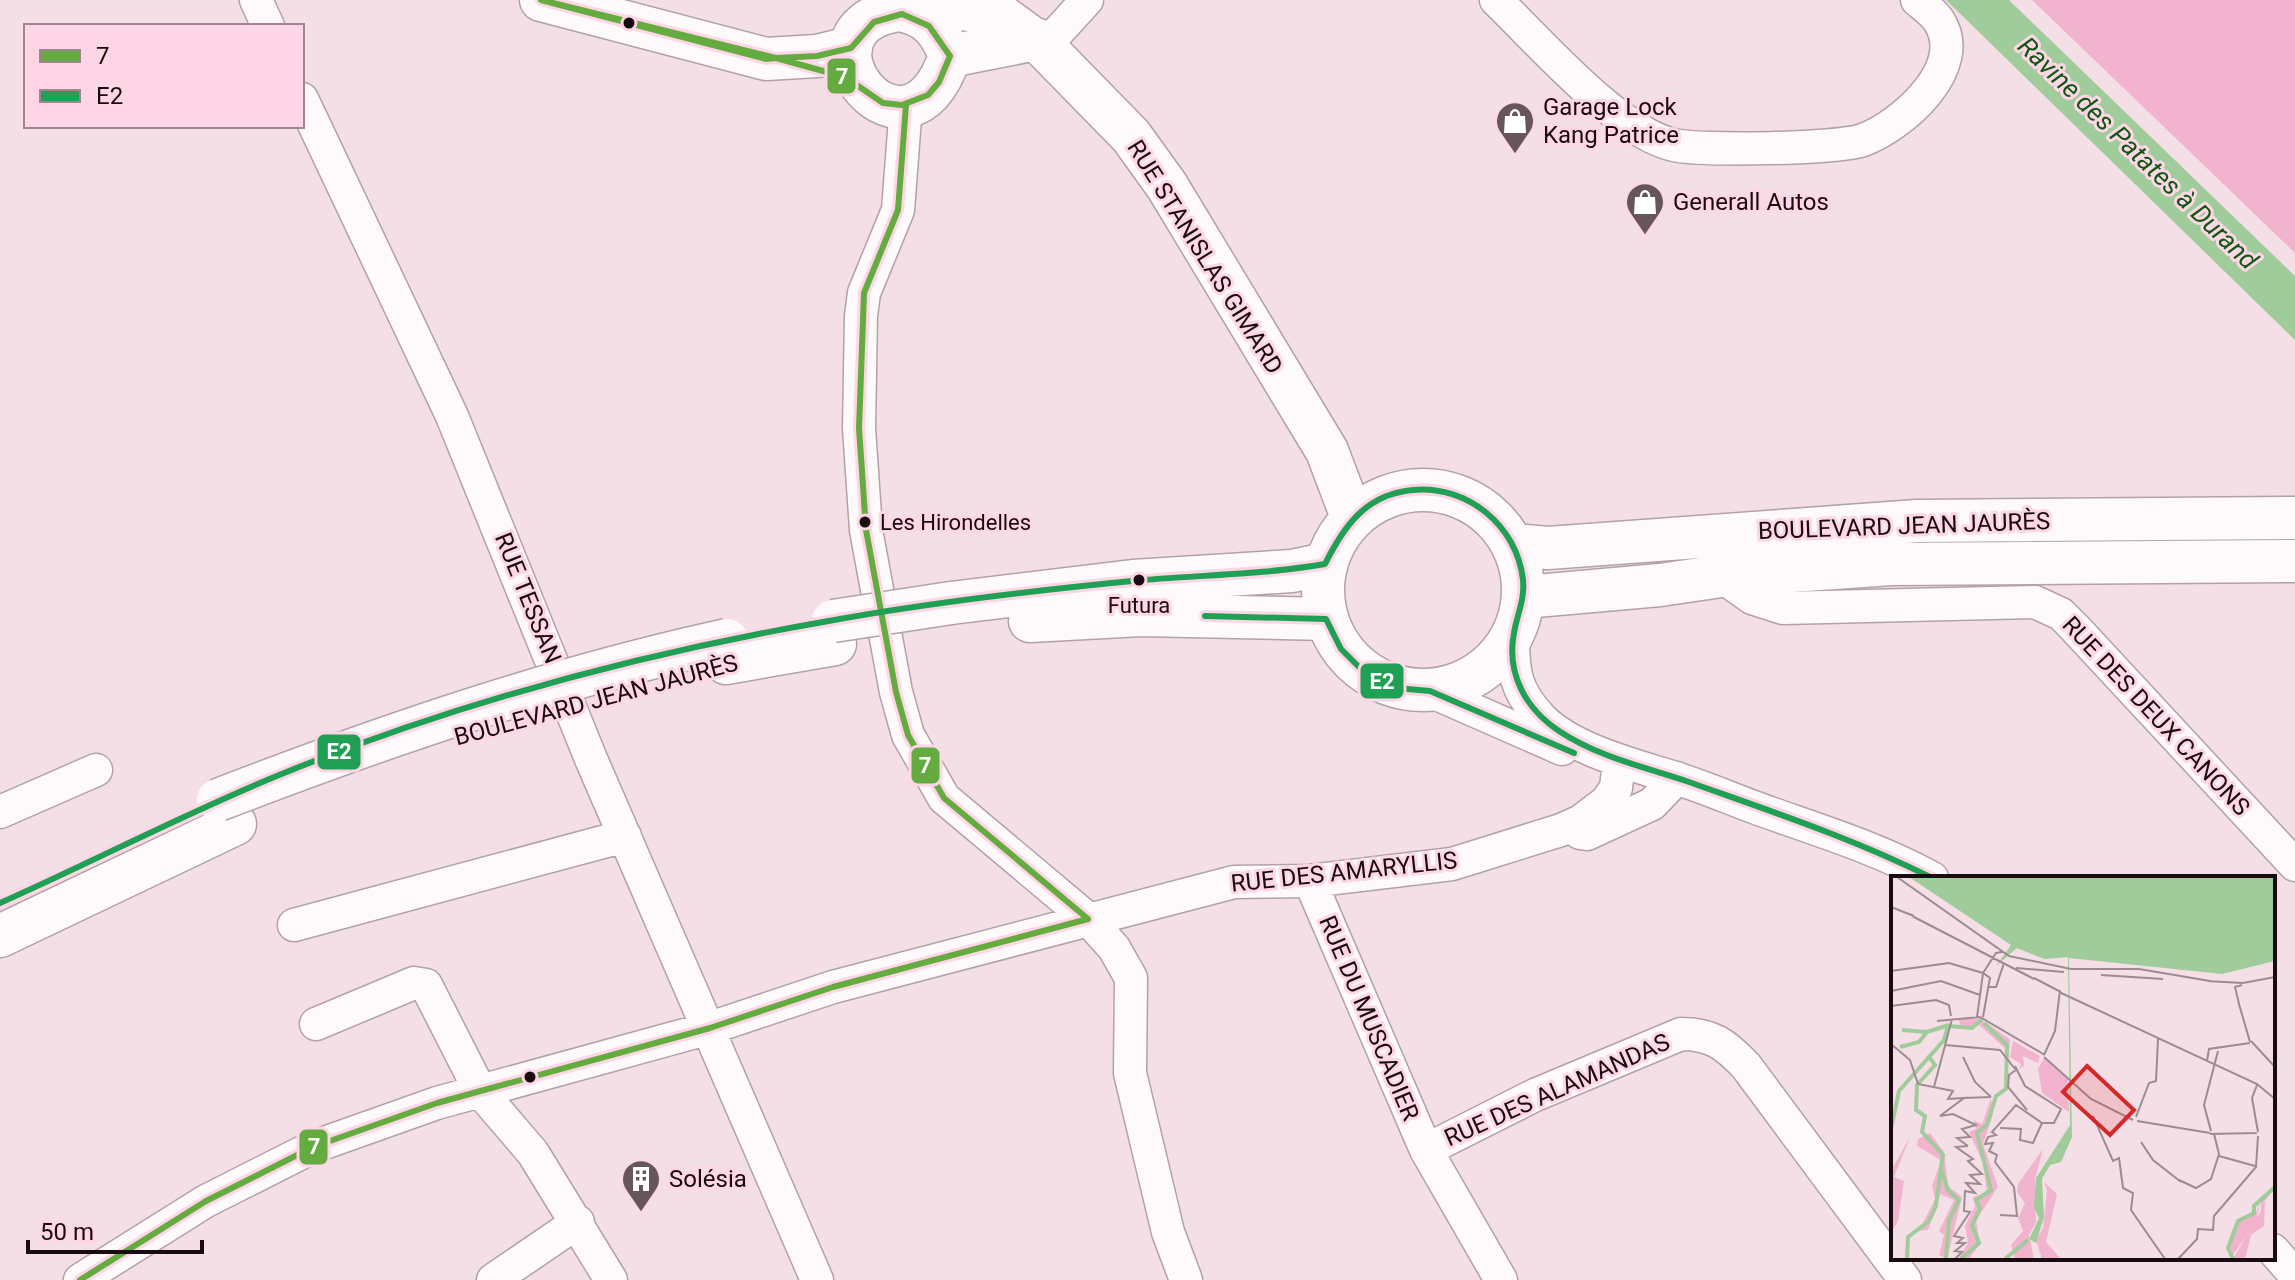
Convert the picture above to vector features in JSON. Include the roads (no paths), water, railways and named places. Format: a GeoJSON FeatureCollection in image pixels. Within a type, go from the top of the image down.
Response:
{"type":"FeatureCollection","features":[{"type":"Feature","properties":{"kind":"main road"},"geometry":{"type":"LineString","coordinates":[[541,0],[766,59],[853,64]]}},
{"type":"Feature","properties":{"kind":"main road","name":"RUE STANISLAS GIMARD"},"geometry":{"type":"LineString","coordinates":[[897,10],[953,8],[999,14],[1040,43],[1131,136],[1327,451],[1352,517]]}},
{"type":"Feature","properties":{"kind":"main road"},"geometry":{"type":"LineString","coordinates":[[897,10],[937,29],[950,56],[935,89],[922,100],[906,105],[876,101],[853,64],[857,33],[897,10]]}},
{"type":"Feature","properties":{"kind":"main road"},"geometry":{"type":"LineString","coordinates":[[950,56],[1040,43]]}},
{"type":"Feature","properties":{"kind":"main road","name":"RUE STANISLAS GIMARD"},"geometry":{"type":"LineString","coordinates":[[1327,451],[1351,473],[1391,493]]}},
{"type":"Feature","properties":{"kind":"main road"},"geometry":{"type":"LineString","coordinates":[[1436,489],[1468,499],[1494,518],[1514,545],[1522,570],[1518,616],[1492,663],[1463,682],[1430,691],[1396,688],[1365,673],[1341,649],[1326,619],[1321,591],[1325,564],[1352,517],[1391,493],[1436,489]]}},
{"type":"Feature","properties":{"kind":"main road","name":"BOULEVARD JEAN JAURÈS"},"geometry":{"type":"LineString","coordinates":[[1514,545],[1548,548],[1917,521],[2295,518]]}},
{"type":"Feature","properties":{"kind":"main road","name":"BOULEVARD JEAN JAURÈS"},"geometry":{"type":"LineString","coordinates":[[1518,616],[1660,585],[1721,576],[1891,564],[2295,561]]}},
{"type":"Feature","properties":{"kind":"main road","name":"BOULEVARD JEAN JAURÈS"},"geometry":{"type":"LineString","coordinates":[[0,936],[227,812],[349,750],[460,712],[661,655],[727,652],[1133,581],[1292,571],[1325,564]]}},
{"type":"Feature","properties":{"kind":"main road","name":"BOULEVARD JEAN JAURÈS"},"geometry":{"type":"LineString","coordinates":[[952,615],[1326,619]]}},
{"type":"Feature","properties":{"kind":"main road","name":"BOULEVARD JEAN JAURÈS"},"geometry":{"type":"LineString","coordinates":[[0,903],[227,812]]}},
{"type":"Feature","properties":{"kind":"street"},"geometry":{"type":"LineString","coordinates":[[256,0],[267,24]]}},
{"type":"Feature","properties":{"kind":"street"},"geometry":{"type":"LineString","coordinates":[[1040,43],[1087,0]]}},
{"type":"Feature","properties":{"kind":"street"},"geometry":{"type":"LineString","coordinates":[[1496,0],[1612,111],[1643,134],[1675,146],[1808,147],[1861,141],[1890,127],[1936,82],[1947,52],[1940,22],[1917,0]]}},
{"type":"Feature","properties":{"kind":"street","name":"RUE TESSAN"},"geometry":{"type":"LineString","coordinates":[[304,103],[452,416],[625,836],[817,1280]]}},
{"type":"Feature","properties":{"kind":"street"},"geometry":{"type":"LineString","coordinates":[[906,105],[898,210],[864,293],[860,372],[866,530],[896,692],[908,735],[944,798],[1088,919],[1114,948],[1131,978],[1130,1073],[1168,1232],[1186,1280]]}},
{"type":"Feature","properties":{"kind":"street","name":"RUE DES DEUX CANONS"},"geometry":{"type":"LineString","coordinates":[[1721,576],[1752,598],[1783,608],[2035,602],[2051,607],[2075,628],[2295,865]]}},
{"type":"Feature","properties":{"kind":"street"},"geometry":{"type":"LineString","coordinates":[[1518,616],[1513,676],[1544,721],[1619,761]]}},
{"type":"Feature","properties":{"kind":"street"},"geometry":{"type":"LineString","coordinates":[[1430,691],[1568,751],[1619,761],[1677,778],[1867,846],[1928,876]]}},
{"type":"Feature","properties":{"kind":"street","name":"RUE DES AMARYLLIS"},"geometry":{"type":"LineString","coordinates":[[80,1280],[206,1201],[313,1147],[480,1091],[710,1028],[833,987],[1234,882],[1310,881],[1452,864],[1561,830],[1606,802],[1616,788],[1619,761]]}},
{"type":"Feature","properties":{"kind":"street"},"geometry":{"type":"LineString","coordinates":[[0,812],[96,770]]}},
{"type":"Feature","properties":{"kind":"street","name":"RUE DES AMARYLLIS"},"geometry":{"type":"LineString","coordinates":[[1561,830],[1587,834],[1632,814],[1652,804],[1677,778]]}},
{"type":"Feature","properties":{"kind":"street"},"geometry":{"type":"LineString","coordinates":[[294,925],[625,836]]}},
{"type":"Feature","properties":{"kind":"street","name":"RUE DU MUSCADIER"},"geometry":{"type":"LineString","coordinates":[[1310,881],[1426,1150],[1501,1280]]}},
{"type":"Feature","properties":{"kind":"street"},"geometry":{"type":"LineString","coordinates":[[316,1024],[414,983],[426,985],[480,1091],[533,1153],[611,1280]]}},
{"type":"Feature","properties":{"kind":"street","name":"RUE DES ALAMANDAS"},"geometry":{"type":"LineString","coordinates":[[1426,1150],[1535,1095],[1681,1034],[1706,1034],[1726,1044],[1746,1066],[1905,1280]]}},
{"type":"Feature","properties":{"kind":"street"},"geometry":{"type":"LineString","coordinates":[[493,1280],[578,1222]]}},
{"type":"Feature","properties":{"kind":"street"},"geometry":{"type":"LineString","coordinates":[[2275,1252],[2295,1275]]}},
{"type":"Feature","properties":{"kind":"water","name":"Ravine des Patates à Durand"},"geometry":{"type":"Polygon","coordinates":[[[1946,0],[2009,0],[2295,276],[2295,340],[1946,0]]]}},
{"type":"Feature","properties":{"kind":"place","name":"Garage Lock Kang Patrice"},"geometry":{"type":"Point","coordinates":[1515,155]}},
{"type":"Feature","properties":{"kind":"place","name":"Generall Autos"},"geometry":{"type":"Point","coordinates":[1645,236]}},
{"type":"Feature","properties":{"kind":"place","name":"Les Hirondelles"},"geometry":{"type":"Point","coordinates":[865,522]}},
{"type":"Feature","properties":{"kind":"place","name":"Futura"},"geometry":{"type":"Point","coordinates":[1139,580]}},
{"type":"Feature","properties":{"kind":"place","name":"Solésia"},"geometry":{"type":"Point","coordinates":[641,1213]}}]}
